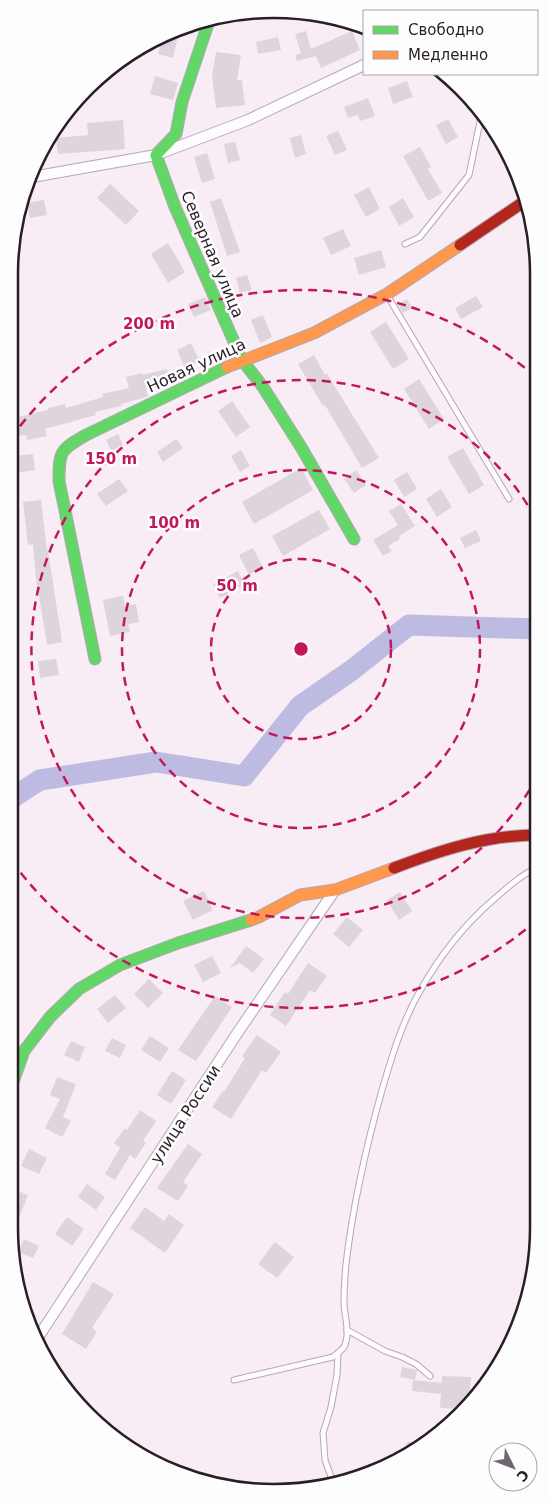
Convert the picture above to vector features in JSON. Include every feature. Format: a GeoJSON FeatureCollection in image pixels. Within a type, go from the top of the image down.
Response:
{"type":"FeatureCollection","features":[{"type":"Feature","properties":{"kind":"street"},"geometry":{"type":"LineString","coordinates":[[156,155],[176,134],[182,102],[207,26]]}},
{"type":"Feature","properties":{"kind":"street"},"geometry":{"type":"LineString","coordinates":[[37,176],[156,155],[248,120],[363,65]]}},
{"type":"Feature","properties":{"kind":"street","name":"Северная улица"},"geometry":{"type":"LineString","coordinates":[[156,155],[175,207],[242,360],[268,394],[354,539]]}},
{"type":"Feature","properties":{"kind":"street","name":"Новая улица"},"geometry":{"type":"LineString","coordinates":[[95,659],[59,482],[59,457],[69,446],[86,435],[242,360],[314,333],[387,294],[521,204]]}},
{"type":"Feature","properties":{"kind":"street"},"geometry":{"type":"LineString","coordinates":[[18,1068],[24,1051],[50,1017],[79,990],[120,965],[178,943],[259,917],[300,895],[335,890],[433,853],[468,843],[516,835],[530,836]]}},
{"type":"Feature","properties":{"kind":"street","name":"улица России"},"geometry":{"type":"LineString","coordinates":[[41,1334],[238,1032],[335,890]]}},
{"type":"Feature","properties":{"kind":"lane"},"geometry":{"type":"LineString","coordinates":[[405,244],[420,237],[469,175],[480,122]]}},
{"type":"Feature","properties":{"kind":"lane"},"geometry":{"type":"LineString","coordinates":[[387,294],[509,499]]}},
{"type":"Feature","properties":{"kind":"lane"},"geometry":{"type":"LineString","coordinates":[[234,1380],[333,1357],[344,1347],[347,1330],[344,1304],[346,1266],[356,1196],[372,1124],[403,1027],[419,992],[465,927],[506,888],[530,871]]}},
{"type":"Feature","properties":{"kind":"lane"},"geometry":{"type":"LineString","coordinates":[[347,1330],[385,1351],[409,1360],[430,1376]]}},
{"type":"Feature","properties":{"kind":"lane"},"geometry":{"type":"LineString","coordinates":[[332,1478],[325,1460],[323,1433],[331,1407],[337,1375],[338,1353]]}},
{"type":"Feature","properties":{"kind":"building"},"geometry":{"type":"Polygon","coordinates":[[[306,31],[311,49],[352,31],[360,50],[321,68],[316,56],[297,61],[295,55],[301,53],[295,34],[306,31]]]}},
{"type":"Feature","properties":{"kind":"building"},"geometry":{"type":"Polygon","coordinates":[[[178,36],[173,58],[158,54],[161,44],[178,36]]]}},
{"type":"Feature","properties":{"kind":"building"},"geometry":{"type":"Polygon","coordinates":[[[278,37],[281,50],[258,54],[256,42],[278,37]]]}},
{"type":"Feature","properties":{"kind":"building"},"geometry":{"type":"Polygon","coordinates":[[[216,52],[241,55],[237,80],[242,80],[245,105],[216,108],[212,76],[216,52]]]}},
{"type":"Feature","properties":{"kind":"building"},"geometry":{"type":"Polygon","coordinates":[[[155,76],[178,83],[173,100],[150,94],[155,76]]]}},
{"type":"Feature","properties":{"kind":"building"},"geometry":{"type":"Polygon","coordinates":[[[407,81],[413,97],[393,104],[388,88],[407,81]]]}},
{"type":"Feature","properties":{"kind":"building"},"geometry":{"type":"Polygon","coordinates":[[[368,98],[375,116],[360,121],[358,115],[348,118],[344,107],[368,98]]]}},
{"type":"Feature","properties":{"kind":"building"},"geometry":{"type":"Polygon","coordinates":[[[448,119],[458,137],[446,144],[436,125],[448,119]]]}},
{"type":"Feature","properties":{"kind":"building"},"geometry":{"type":"Polygon","coordinates":[[[123,120],[125,149],[58,154],[57,138],[88,135],[87,123],[123,120]]]}},
{"type":"Feature","properties":{"kind":"building"},"geometry":{"type":"Polygon","coordinates":[[[338,131],[347,150],[335,155],[326,136],[338,131]]]}},
{"type":"Feature","properties":{"kind":"building"},"geometry":{"type":"Polygon","coordinates":[[[301,135],[306,154],[295,158],[290,138],[301,135]]]}},
{"type":"Feature","properties":{"kind":"building"},"geometry":{"type":"Polygon","coordinates":[[[235,142],[240,160],[228,163],[224,144],[235,142]]]}},
{"type":"Feature","properties":{"kind":"building"},"geometry":{"type":"Polygon","coordinates":[[[420,147],[431,167],[428,169],[442,193],[428,201],[403,156],[420,147]]]}},
{"type":"Feature","properties":{"kind":"building"},"geometry":{"type":"Polygon","coordinates":[[[207,153],[215,179],[202,183],[194,157],[207,153]]]}},
{"type":"Feature","properties":{"kind":"building"},"geometry":{"type":"Polygon","coordinates":[[[110,184],[139,211],[126,225],[97,198],[110,184]]]}},
{"type":"Feature","properties":{"kind":"building"},"geometry":{"type":"Polygon","coordinates":[[[369,187],[380,209],[366,217],[354,195],[369,187]]]}},
{"type":"Feature","properties":{"kind":"building"},"geometry":{"type":"Polygon","coordinates":[[[221,198],[240,252],[227,256],[210,202],[221,198]]]}},
{"type":"Feature","properties":{"kind":"building"},"geometry":{"type":"Polygon","coordinates":[[[403,198],[414,217],[399,226],[389,207],[403,198]]]}},
{"type":"Feature","properties":{"kind":"building"},"geometry":{"type":"Polygon","coordinates":[[[44,200],[47,215],[30,218],[28,203],[44,200]]]}},
{"type":"Feature","properties":{"kind":"building"},"geometry":{"type":"Polygon","coordinates":[[[343,229],[351,246],[331,255],[323,238],[343,229]]]}},
{"type":"Feature","properties":{"kind":"building"},"geometry":{"type":"Polygon","coordinates":[[[168,243],[185,272],[168,283],[151,254],[168,243]]]}},
{"type":"Feature","properties":{"kind":"building"},"geometry":{"type":"Polygon","coordinates":[[[381,250],[386,267],[359,275],[354,258],[381,250]]]}},
{"type":"Feature","properties":{"kind":"building"},"geometry":{"type":"Polygon","coordinates":[[[247,275],[252,290],[240,293],[236,278],[247,275]]]}},
{"type":"Feature","properties":{"kind":"building"},"geometry":{"type":"Polygon","coordinates":[[[476,296],[483,307],[461,319],[455,308],[476,296]]]}},
{"type":"Feature","properties":{"kind":"building"},"geometry":{"type":"Polygon","coordinates":[[[205,297],[211,310],[194,317],[188,304],[205,297]]]}},
{"type":"Feature","properties":{"kind":"building"},"geometry":{"type":"Polygon","coordinates":[[[407,299],[412,308],[403,313],[398,305],[407,299]]]}},
{"type":"Feature","properties":{"kind":"building"},"geometry":{"type":"Polygon","coordinates":[[[263,315],[272,337],[260,343],[251,320],[263,315]]]}},
{"type":"Feature","properties":{"kind":"building"},"geometry":{"type":"Polygon","coordinates":[[[386,322],[409,359],[393,369],[370,332],[386,322]]]}},
{"type":"Feature","properties":{"kind":"building"},"geometry":{"type":"Polygon","coordinates":[[[191,343],[200,362],[185,368],[177,350],[191,343]]]}},
{"type":"Feature","properties":{"kind":"building"},"geometry":{"type":"Polygon","coordinates":[[[314,355],[379,458],[362,468],[325,405],[323,406],[298,364],[314,355]]]}},
{"type":"Feature","properties":{"kind":"building"},"geometry":{"type":"Polygon","coordinates":[[[167,369],[171,384],[146,390],[148,396],[121,404],[121,406],[95,412],[96,415],[45,429],[47,436],[27,440],[26,435],[18,436],[18,417],[65,404],[66,408],[103,397],[102,394],[129,388],[126,377],[142,373],[142,375],[167,369]]]}},
{"type":"Feature","properties":{"kind":"building"},"geometry":{"type":"Polygon","coordinates":[[[419,379],[444,419],[429,429],[404,389],[419,379]]]}},
{"type":"Feature","properties":{"kind":"building"},"geometry":{"type":"Polygon","coordinates":[[[232,401],[250,427],[236,437],[218,411],[232,401]]]}},
{"type":"Feature","properties":{"kind":"building"},"geometry":{"type":"Polygon","coordinates":[[[118,434],[123,445],[111,451],[106,440],[118,434]]]}},
{"type":"Feature","properties":{"kind":"building"},"geometry":{"type":"Polygon","coordinates":[[[176,439],[183,448],[163,462],[157,452],[176,439]]]}},
{"type":"Feature","properties":{"kind":"building"},"geometry":{"type":"Polygon","coordinates":[[[463,448],[484,485],[469,494],[447,457],[463,448]]]}},
{"type":"Feature","properties":{"kind":"building"},"geometry":{"type":"Polygon","coordinates":[[[241,450],[250,466],[240,472],[231,456],[241,450]]]}},
{"type":"Feature","properties":{"kind":"building"},"geometry":{"type":"Polygon","coordinates":[[[33,454],[35,470],[18,473],[18,456],[33,454]]]}},
{"type":"Feature","properties":{"kind":"building"},"geometry":{"type":"Polygon","coordinates":[[[301,468],[313,490],[254,524],[242,502],[301,468]]]}},
{"type":"Feature","properties":{"kind":"building"},"geometry":{"type":"Polygon","coordinates":[[[356,470],[366,485],[354,493],[344,479],[356,470]]]}},
{"type":"Feature","properties":{"kind":"building"},"geometry":{"type":"Polygon","coordinates":[[[407,472],[417,489],[404,497],[394,480],[407,472]]]}},
{"type":"Feature","properties":{"kind":"building"},"geometry":{"type":"Polygon","coordinates":[[[119,479],[128,491],[106,506],[97,494],[119,479]]]}},
{"type":"Feature","properties":{"kind":"building"},"geometry":{"type":"Polygon","coordinates":[[[441,489],[452,507],[437,517],[426,499],[441,489]]]}},
{"type":"Feature","properties":{"kind":"building"},"geometry":{"type":"Polygon","coordinates":[[[41,500],[47,551],[62,642],[47,645],[36,578],[33,544],[28,545],[23,502],[41,500]]]}},
{"type":"Feature","properties":{"kind":"building"},"geometry":{"type":"Polygon","coordinates":[[[401,504],[415,526],[399,536],[400,539],[388,546],[392,551],[383,556],[373,540],[398,525],[389,511],[401,504]]]}},
{"type":"Feature","properties":{"kind":"building"},"geometry":{"type":"Polygon","coordinates":[[[319,510],[330,529],[283,556],[272,536],[319,510]]]}},
{"type":"Feature","properties":{"kind":"building"},"geometry":{"type":"Polygon","coordinates":[[[476,530],[481,541],[465,548],[460,538],[476,530]]]}},
{"type":"Feature","properties":{"kind":"building"},"geometry":{"type":"Polygon","coordinates":[[[253,548],[263,567],[249,575],[239,555],[253,548]]]}},
{"type":"Feature","properties":{"kind":"building"},"geometry":{"type":"Polygon","coordinates":[[[238,571],[245,585],[220,598],[213,584],[238,571]]]}},
{"type":"Feature","properties":{"kind":"building"},"geometry":{"type":"Polygon","coordinates":[[[123,596],[125,606],[136,604],[139,622],[128,624],[130,632],[110,636],[103,600],[123,596]]]}},
{"type":"Feature","properties":{"kind":"building"},"geometry":{"type":"Polygon","coordinates":[[[56,659],[59,675],[40,678],[38,661],[56,659]]]}},
{"type":"Feature","properties":{"kind":"building"},"geometry":{"type":"Polygon","coordinates":[[[204,891],[213,910],[193,920],[183,901],[204,891]]]}},
{"type":"Feature","properties":{"kind":"building"},"geometry":{"type":"Polygon","coordinates":[[[400,892],[412,911],[399,920],[387,900],[400,892]]]}},
{"type":"Feature","properties":{"kind":"building"},"geometry":{"type":"Polygon","coordinates":[[[347,917],[363,930],[349,947],[333,934],[347,917]]]}},
{"type":"Feature","properties":{"kind":"building"},"geometry":{"type":"Polygon","coordinates":[[[246,946],[264,959],[253,973],[240,963],[230,968],[246,946]]]}},
{"type":"Feature","properties":{"kind":"building"},"geometry":{"type":"Polygon","coordinates":[[[212,956],[221,973],[203,982],[194,965],[212,956]]]}},
{"type":"Feature","properties":{"kind":"building"},"geometry":{"type":"Polygon","coordinates":[[[308,963],[327,976],[315,993],[310,990],[286,1026],[270,1015],[285,992],[288,994],[308,963]]]}},
{"type":"Feature","properties":{"kind":"building"},"geometry":{"type":"Polygon","coordinates":[[[149,979],[163,993],[148,1008],[134,994],[149,979]]]}},
{"type":"Feature","properties":{"kind":"building"},"geometry":{"type":"Polygon","coordinates":[[[115,995],[126,1008],[108,1023],[97,1009],[115,995]]]}},
{"type":"Feature","properties":{"kind":"building"},"geometry":{"type":"Polygon","coordinates":[[[215,996],[232,1007],[196,1061],[178,1050],[215,996]]]}},
{"type":"Feature","properties":{"kind":"building"},"geometry":{"type":"Polygon","coordinates":[[[257,1035],[281,1052],[266,1073],[262,1070],[231,1119],[212,1107],[224,1092],[245,1058],[242,1056],[257,1035]]]}},
{"type":"Feature","properties":{"kind":"building"},"geometry":{"type":"Polygon","coordinates":[[[150,1036],[169,1048],[160,1062],[141,1050],[150,1036]]]}},
{"type":"Feature","properties":{"kind":"building"},"geometry":{"type":"Polygon","coordinates":[[[112,1038],[126,1045],[120,1058],[105,1051],[112,1038]]]}},
{"type":"Feature","properties":{"kind":"building"},"geometry":{"type":"Polygon","coordinates":[[[71,1041],[85,1047],[79,1062],[64,1055],[71,1041]]]}},
{"type":"Feature","properties":{"kind":"building"},"geometry":{"type":"Polygon","coordinates":[[[172,1071],[186,1080],[171,1104],[157,1095],[172,1071]]]}},
{"type":"Feature","properties":{"kind":"building"},"geometry":{"type":"Polygon","coordinates":[[[57,1077],[76,1084],[63,1117],[71,1121],[62,1137],[45,1128],[60,1099],[50,1095],[57,1077]]]}},
{"type":"Feature","properties":{"kind":"building"},"geometry":{"type":"Polygon","coordinates":[[[140,1110],[156,1121],[143,1141],[146,1143],[135,1159],[130,1155],[115,1180],[105,1174],[120,1148],[114,1143],[125,1128],[127,1130],[140,1110]]]}},
{"type":"Feature","properties":{"kind":"building"},"geometry":{"type":"Polygon","coordinates":[[[188,1144],[202,1154],[183,1182],[188,1186],[178,1201],[157,1188],[188,1144]]]}},
{"type":"Feature","properties":{"kind":"building"},"geometry":{"type":"Polygon","coordinates":[[[29,1149],[47,1158],[39,1174],[21,1166],[29,1149]]]}},
{"type":"Feature","properties":{"kind":"building"},"geometry":{"type":"Polygon","coordinates":[[[87,1184],[105,1197],[96,1210],[78,1197],[87,1184]]]}},
{"type":"Feature","properties":{"kind":"building"},"geometry":{"type":"Polygon","coordinates":[[[18,1191],[28,1195],[18,1218],[18,1191]]]}},
{"type":"Feature","properties":{"kind":"building"},"geometry":{"type":"Polygon","coordinates":[[[145,1207],[164,1221],[169,1214],[184,1225],[165,1253],[130,1228],[145,1207]]]}},
{"type":"Feature","properties":{"kind":"building"},"geometry":{"type":"Polygon","coordinates":[[[67,1217],[84,1229],[72,1246],[55,1234],[67,1217]]]}},
{"type":"Feature","properties":{"kind":"building"},"geometry":{"type":"Polygon","coordinates":[[[24,1239],[39,1246],[33,1258],[19,1252],[24,1239]]]}},
{"type":"Feature","properties":{"kind":"building"},"geometry":{"type":"Polygon","coordinates":[[[275,1242],[294,1257],[277,1278],[258,1264],[275,1242]]]}},
{"type":"Feature","properties":{"kind":"building"},"geometry":{"type":"Polygon","coordinates":[[[93,1282],[114,1294],[92,1328],[97,1332],[86,1349],[62,1334],[93,1282]]]}},
{"type":"Feature","properties":{"kind":"building"},"geometry":{"type":"Polygon","coordinates":[[[402,1367],[417,1370],[415,1380],[400,1377],[402,1367]]]}},
{"type":"Feature","properties":{"kind":"building"},"geometry":{"type":"Polygon","coordinates":[[[442,1376],[471,1377],[470,1393],[455,1409],[440,1408],[441,1394],[412,1391],[413,1380],[442,1383],[442,1376]]]}},
{"type":"Feature","properties":{"kind":"building"},"geometry":{"type":"Polygon","coordinates":[[[407,1442],[415,1442],[407,1447],[407,1442]]]}},
{"type":"Feature","properties":{"kind":"waterway"},"geometry":{"type":"LineString","coordinates":[[18,794],[40,780],[156,762],[244,776],[300,706],[352,670],[409,625],[530,629]]}},
{"type":"Feature","properties":{"kind":"traffic: fast"},"geometry":{"type":"LineString","coordinates":[[207,26],[182,102],[176,134],[156,155],[175,207],[242,360],[263,387],[301,447],[354,539]]}},
{"type":"Feature","properties":{"kind":"traffic: fast"},"geometry":{"type":"LineString","coordinates":[[95,659],[59,481],[63,452],[71,444],[86,435],[227,367]]}},
{"type":"Feature","properties":{"kind":"traffic: fast"},"geometry":{"type":"LineString","coordinates":[[18,1068],[24,1051],[50,1017],[79,989],[120,965],[178,943],[251,920]]}},
{"type":"Feature","properties":{"kind":"traffic: slow"},"geometry":{"type":"LineString","coordinates":[[227,367],[314,333],[387,294],[460,245]]}},
{"type":"Feature","properties":{"kind":"traffic: slow"},"geometry":{"type":"LineString","coordinates":[[251,920],[300,895],[335,890],[394,868]]}},
{"type":"Feature","properties":{"kind":"traffic: jam"},"geometry":{"type":"LineString","coordinates":[[460,245],[521,204]]}},
{"type":"Feature","properties":{"kind":"traffic: jam"},"geometry":{"type":"LineString","coordinates":[[394,868],[429,855],[465,845],[501,838],[530,835]]}}]}
